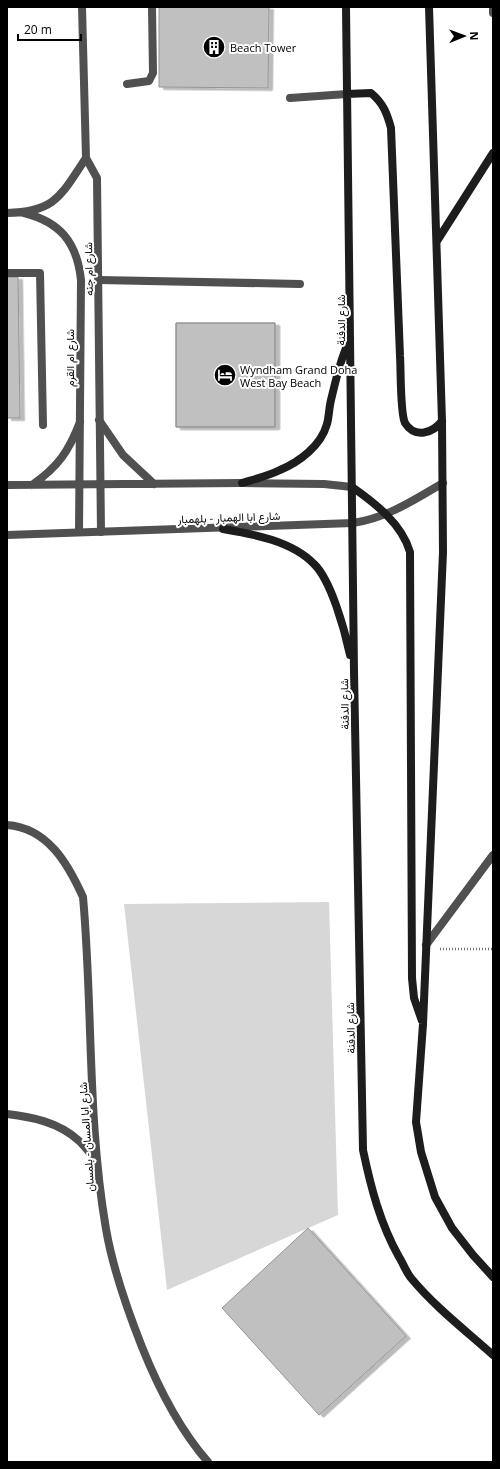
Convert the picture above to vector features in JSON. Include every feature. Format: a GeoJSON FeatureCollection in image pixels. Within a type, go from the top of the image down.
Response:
{"type":"FeatureCollection","features":[{"type":"Feature","properties":{"kind":"main road","name":"شارع الدفنة"},"geometry":{"type":"LineString","coordinates":[[346,7],[354,671],[363,1150],[371,1187],[380,1218],[392,1245],[410,1277],[435,1304],[493,1355]]}},
{"type":"Feature","properties":{"kind":"main road"},"geometry":{"type":"LineString","coordinates":[[429,7],[442,420],[443,552],[423,1024],[416,1122],[421,1152],[427,1175],[436,1198],[452,1228],[473,1256],[493,1277]]}},
{"type":"Feature","properties":{"kind":"main road"},"geometry":{"type":"LineString","coordinates":[[347,94],[371,93],[380,100],[387,112],[391,128],[401,373],[405,422],[411,429],[419,433],[429,433],[437,428],[442,420]]}},
{"type":"Feature","properties":{"kind":"main road"},"geometry":{"type":"LineString","coordinates":[[437,241],[493,154]]}},
{"type":"Feature","properties":{"kind":"main road"},"geometry":{"type":"LineString","coordinates":[[242,483],[280,470],[301,458],[310,451],[320,439],[327,426],[343,353],[351,336]]}},
{"type":"Feature","properties":{"kind":"main road"},"geometry":{"type":"LineString","coordinates":[[352,487],[386,515],[405,538],[410,552],[412,978],[414,998],[423,1024]]}},
{"type":"Feature","properties":{"kind":"main road"},"geometry":{"type":"LineString","coordinates":[[224,529],[263,538],[292,548],[315,564],[325,580],[334,600],[349,648],[354,671]]}},
{"type":"Feature","properties":{"kind":"street","name":"شارع ام جنه"},"geometry":{"type":"LineString","coordinates":[[82,7],[86,158],[97,178],[101,532]]}},
{"type":"Feature","properties":{"kind":"street"},"geometry":{"type":"LineString","coordinates":[[127,84],[149,81],[153,73],[152,7]]}},
{"type":"Feature","properties":{"kind":"street"},"geometry":{"type":"LineString","coordinates":[[493,7],[493,12]]}},
{"type":"Feature","properties":{"kind":"street"},"geometry":{"type":"LineString","coordinates":[[290,98],[347,94]]}},
{"type":"Feature","properties":{"kind":"street","name":"شارع ام القرم"},"geometry":{"type":"LineString","coordinates":[[24,213],[48,206],[59,197],[86,158]]}},
{"type":"Feature","properties":{"kind":"street","name":"شارع ام القرم"},"geometry":{"type":"LineString","coordinates":[[7,213],[24,213],[39,216],[53,224],[65,235],[74,249],[79,264],[79,532]]}},
{"type":"Feature","properties":{"kind":"street"},"geometry":{"type":"LineString","coordinates":[[7,273],[40,273],[43,425]]}},
{"type":"Feature","properties":{"kind":"street"},"geometry":{"type":"LineString","coordinates":[[99,280],[300,284]]}},
{"type":"Feature","properties":{"kind":"street"},"geometry":{"type":"LineString","coordinates":[[100,420],[123,455],[154,484]]}},
{"type":"Feature","properties":{"kind":"street"},"geometry":{"type":"LineString","coordinates":[[32,485],[48,473],[62,458],[73,441],[80,422]]}},
{"type":"Feature","properties":{"kind":"street"},"geometry":{"type":"LineString","coordinates":[[7,485],[242,483],[324,484],[352,487]]}},
{"type":"Feature","properties":{"kind":"street","name":"شارع ابا الهمبار - بلهمبار"},"geometry":{"type":"LineString","coordinates":[[7,535],[224,529],[352,523],[366,521],[400,509],[443,483]]}},
{"type":"Feature","properties":{"kind":"street","name":"شارع ابا المسان - بلمسان"},"geometry":{"type":"LineString","coordinates":[[7,825],[30,830],[52,845],[64,859],[82,897],[97,1161],[106,1230],[123,1299],[152,1371],[173,1411],[208,1462]]}},
{"type":"Feature","properties":{"kind":"street"},"geometry":{"type":"LineString","coordinates":[[426,947],[493,855]]}},
{"type":"Feature","properties":{"kind":"street"},"geometry":{"type":"LineString","coordinates":[[7,1114],[26,1116],[55,1125],[77,1139],[97,1161]]}},
{"type":"Feature","properties":{"kind":"path"},"geometry":{"type":"LineString","coordinates":[[426,947],[493,948]]}},
{"type":"Feature","properties":{"kind":"shaded area"},"geometry":{"type":"Polygon","coordinates":[[[329,902],[338,1215],[167,1290],[124,904],[329,902]]]}},
{"type":"Feature","properties":{"kind":"building","name":"Beach Tower"},"geometry":{"type":"Polygon","coordinates":[[[159,7],[269,7],[268,88],[159,87],[159,7]]]}},
{"type":"Feature","properties":{"kind":"building"},"geometry":{"type":"Polygon","coordinates":[[[7,277],[18,277],[20,418],[7,418],[7,277]]]}},
{"type":"Feature","properties":{"kind":"building","name":"Wyndham Grand Doha West Bay Beach"},"geometry":{"type":"Polygon","coordinates":[[[176,323],[275,323],[275,427],[176,427],[176,323]]]}},
{"type":"Feature","properties":{"kind":"building","name":"Wyndham Grand Doha West Bay Beach"},"geometry":{"type":"Polygon","coordinates":[[[176,323],[275,323],[275,427],[176,427],[176,323]]]}},
{"type":"Feature","properties":{"kind":"building"},"geometry":{"type":"Polygon","coordinates":[[[308,1228],[406,1336],[319,1415],[222,1308],[308,1228]]]}},
{"type":"Feature","properties":{"kind":"place","name":"Beach Tower"},"geometry":{"type":"Point","coordinates":[214,47]}},
{"type":"Feature","properties":{"kind":"place","name":"Wyndham Grand Doha West Bay Beach"},"geometry":{"type":"Point","coordinates":[225,375]}}]}
